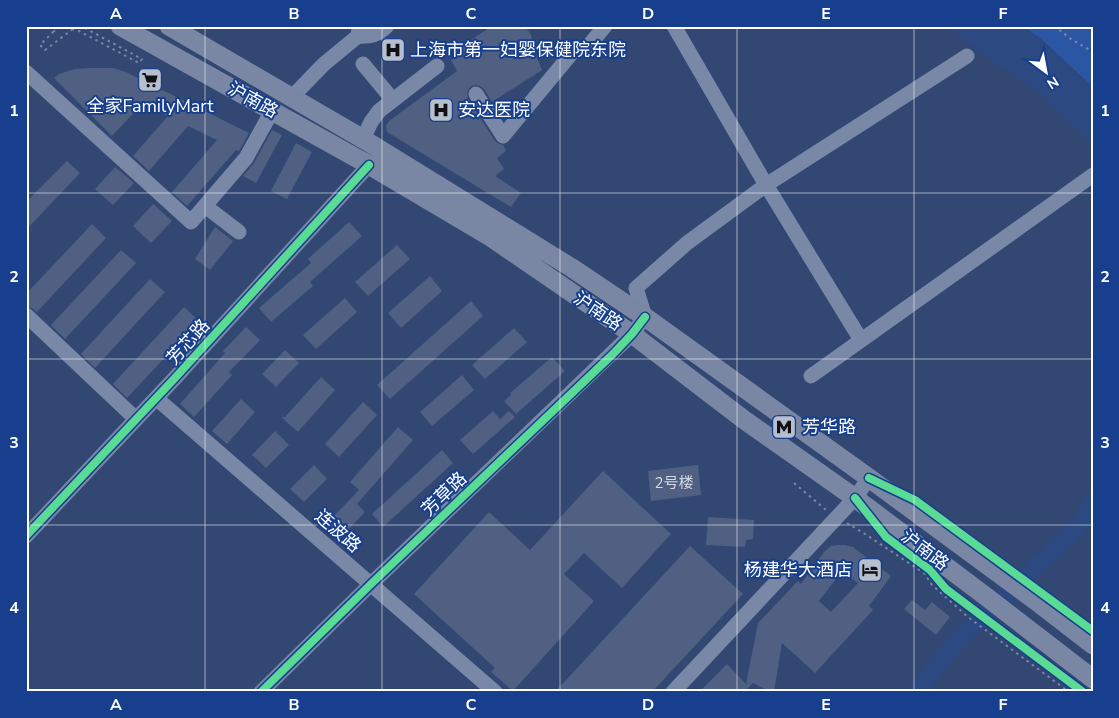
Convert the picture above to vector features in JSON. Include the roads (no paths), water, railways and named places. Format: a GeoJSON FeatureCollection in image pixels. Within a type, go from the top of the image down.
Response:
{"type":"FeatureCollection","features":[{"type":"Feature","properties":{"kind":"main road","name":"沪南路"},"geometry":{"type":"LineString","coordinates":[[120,26],[369,165],[489,236],[632,334],[743,418],[855,498],[1093,679]]}},
{"type":"Feature","properties":{"kind":"main road","name":"沪南路"},"geometry":{"type":"LineString","coordinates":[[169,26],[363,139],[572,268],[645,317],[869,478],[1093,645]]}},
{"type":"Feature","properties":{"kind":"street"},"geometry":{"type":"LineString","coordinates":[[292,97],[358,31],[370,37],[381,32],[387,26]]}},
{"type":"Feature","properties":{"kind":"street"},"geometry":{"type":"LineString","coordinates":[[476,94],[503,136],[576,48],[586,49],[605,26]]}},
{"type":"Feature","properties":{"kind":"street"},"geometry":{"type":"LineString","coordinates":[[674,26],[766,185],[861,340]]}},
{"type":"Feature","properties":{"kind":"street"},"geometry":{"type":"LineString","coordinates":[[645,317],[636,288],[687,243],[766,185],[967,56]]}},
{"type":"Feature","properties":{"kind":"street"},"geometry":{"type":"LineString","coordinates":[[363,64],[393,100]]}},
{"type":"Feature","properties":{"kind":"street"},"geometry":{"type":"LineString","coordinates":[[363,139],[379,111],[437,66]]}},
{"type":"Feature","properties":{"kind":"street"},"geometry":{"type":"LineString","coordinates":[[26,72],[188,226],[246,158],[272,111]]}},
{"type":"Feature","properties":{"kind":"street","name":"芳芯路"},"geometry":{"type":"LineString","coordinates":[[26,536],[156,398],[369,165]]}},
{"type":"Feature","properties":{"kind":"street"},"geometry":{"type":"LineString","coordinates":[[811,376],[1093,174]]}},
{"type":"Feature","properties":{"kind":"street"},"geometry":{"type":"LineString","coordinates":[[205,206],[239,232]]}},
{"type":"Feature","properties":{"kind":"street"},"geometry":{"type":"LineString","coordinates":[[26,315],[136,419]]}},
{"type":"Feature","properties":{"kind":"street","name":"芳草路"},"geometry":{"type":"LineString","coordinates":[[261,692],[632,334],[645,317]]}},
{"type":"Feature","properties":{"kind":"street","name":"连波路"},"geometry":{"type":"LineString","coordinates":[[156,398],[495,692]]}},
{"type":"Feature","properties":{"kind":"street"},"geometry":{"type":"LineString","coordinates":[[673,692],[855,498],[869,478]]}},
{"type":"Feature","properties":{"kind":"waterway"},"geometry":{"type":"LineString","coordinates":[[918,692],[933,670],[962,636],[1077,528],[1093,502]]}},
{"type":"Feature","properties":{"kind":"place","name":"上海市第一妇婴保健院东院"},"geometry":{"type":"Point","coordinates":[393,50]}},
{"type":"Feature","properties":{"kind":"place","name":"全家FamilyMart"},"geometry":{"type":"Point","coordinates":[150,80]}},
{"type":"Feature","properties":{"kind":"place","name":"安达医院"},"geometry":{"type":"Point","coordinates":[441,110]}},
{"type":"Feature","properties":{"kind":"place","name":"芳华路"},"geometry":{"type":"Point","coordinates":[784,427]}},
{"type":"Feature","properties":{"kind":"place","name":"杨建华大酒店"},"geometry":{"type":"Point","coordinates":[870,570]}}]}
